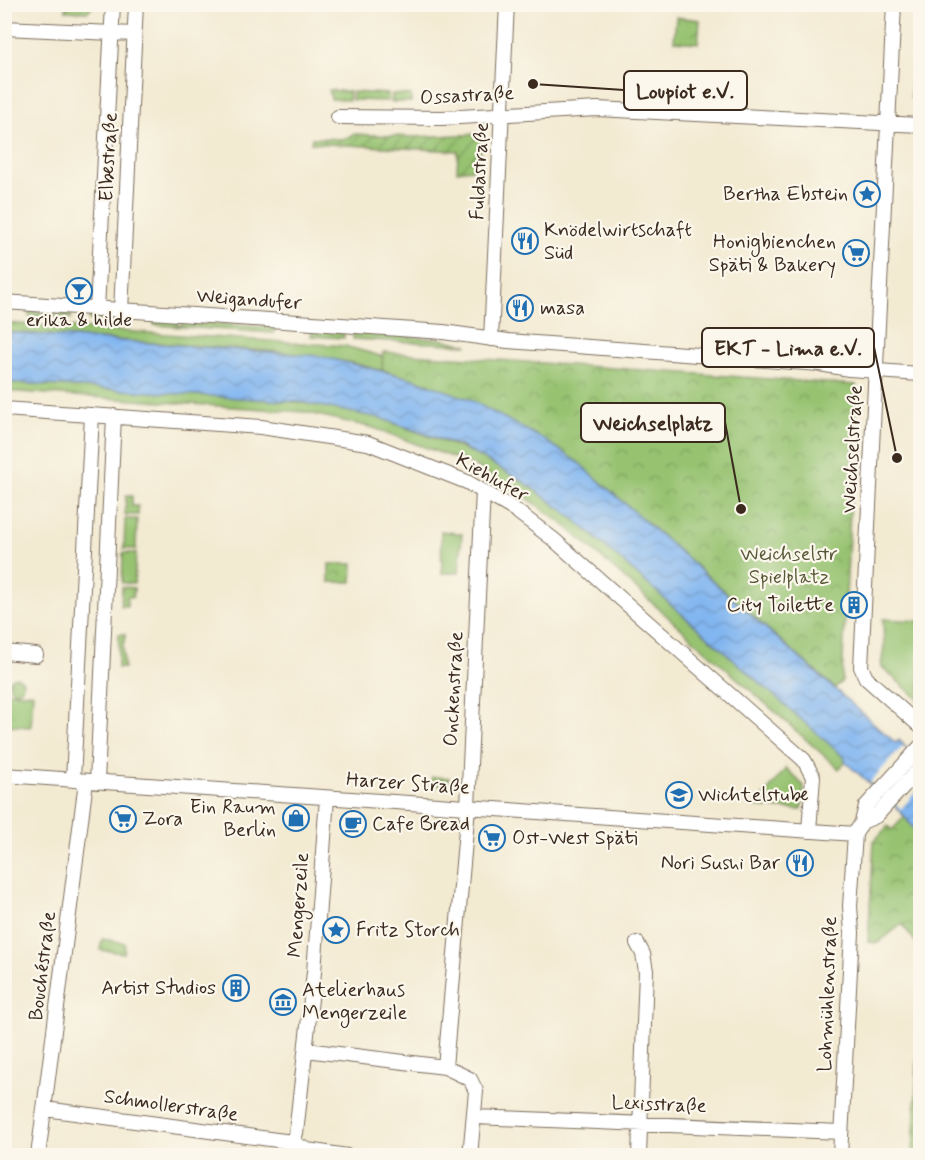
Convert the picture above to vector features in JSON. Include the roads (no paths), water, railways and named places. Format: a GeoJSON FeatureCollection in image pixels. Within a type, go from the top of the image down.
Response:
{"type":"FeatureCollection","features":[{"type":"Feature","properties":{"kind":"street","name":"Elbestraße"},"geometry":{"type":"LineString","coordinates":[[97,309],[113,4]]}},
{"type":"Feature","properties":{"kind":"street","name":"Elbestraße"},"geometry":{"type":"LineString","coordinates":[[121,310],[136,4]]}},
{"type":"Feature","properties":{"kind":"street","name":"Fuldastraße"},"geometry":{"type":"LineString","coordinates":[[491,339],[507,4]]}},
{"type":"Feature","properties":{"kind":"street","name":"Weichselstraße"},"geometry":{"type":"LineString","coordinates":[[894,4],[861,667],[866,678],[921,726]]}},
{"type":"Feature","properties":{"kind":"street"},"geometry":{"type":"LineString","coordinates":[[4,27],[134,34]]}},
{"type":"Feature","properties":{"kind":"street","name":"Ossastraße"},"geometry":{"type":"LineString","coordinates":[[338,117],[442,118],[562,110],[643,110],[921,124]]}},
{"type":"Feature","properties":{"kind":"street","name":"Weigandufer"},"geometry":{"type":"LineString","coordinates":[[4,302],[443,332],[491,339],[921,374]]}},
{"type":"Feature","properties":{"kind":"street","name":"Kiehlufer"},"geometry":{"type":"LineString","coordinates":[[4,409],[261,427],[368,443],[463,480],[515,510],[553,539],[795,752],[811,770],[813,777],[809,831]]}},
{"type":"Feature","properties":{"kind":"street","name":"Bouchéstraße"},"geometry":{"type":"LineString","coordinates":[[85,781],[92,415]]}},
{"type":"Feature","properties":{"kind":"street","name":"Bouchéstraße"},"geometry":{"type":"LineString","coordinates":[[38,1155],[85,781],[114,416]]}},
{"type":"Feature","properties":{"kind":"street","name":"Onckenstraße"},"geometry":{"type":"LineString","coordinates":[[445,1068],[468,807],[483,491]]}},
{"type":"Feature","properties":{"kind":"street"},"geometry":{"type":"LineString","coordinates":[[4,652],[36,655]]}},
{"type":"Feature","properties":{"kind":"street"},"geometry":{"type":"LineString","coordinates":[[885,795],[917,751]]}},
{"type":"Feature","properties":{"kind":"street"},"geometry":{"type":"LineString","coordinates":[[855,834],[862,822],[866,807],[921,768]]}},
{"type":"Feature","properties":{"kind":"street","name":"Harzer Straße"},"geometry":{"type":"LineString","coordinates":[[4,775],[855,834]]}},
{"type":"Feature","properties":{"kind":"street","name":"Mengerzeile"},"geometry":{"type":"LineString","coordinates":[[292,1142],[296,1133],[306,1050],[327,798]]}},
{"type":"Feature","properties":{"kind":"street","name":"Lohmühlenstraße"},"geometry":{"type":"LineString","coordinates":[[840,1155],[855,834]]}},
{"type":"Feature","properties":{"kind":"street"},"geometry":{"type":"LineString","coordinates":[[637,943],[643,954],[646,971],[639,1155]]}},
{"type":"Feature","properties":{"kind":"street"},"geometry":{"type":"LineString","coordinates":[[306,1050],[445,1068],[475,1084],[475,1117],[470,1155]]}},
{"type":"Feature","properties":{"kind":"street","name":"Schmollerstraße"},"geometry":{"type":"LineString","coordinates":[[45,1109],[292,1142],[307,1150],[347,1155]]}},
{"type":"Feature","properties":{"kind":"street","name":"Lexisstraße"},"geometry":{"type":"LineString","coordinates":[[475,1117],[841,1132]]}},
{"type":"Feature","properties":{"kind":"water"},"geometry":{"type":"Polygon","coordinates":[[[4,332],[320,356],[414,379],[469,399],[543,439],[579,463],[896,743],[899,740],[920,762],[920,838],[903,815],[845,762],[845,758],[572,517],[524,482],[460,446],[380,418],[300,402],[5,382],[4,332]]]}},
{"type":"Feature","properties":{"kind":"place","name":"Loupiot e.V."},"geometry":{"type":"Point","coordinates":[533,84]}},
{"type":"Feature","properties":{"kind":"place","name":"Bertha Ebstein"},"geometry":{"type":"Point","coordinates":[867,194]}},
{"type":"Feature","properties":{"kind":"place","name":"Knödelwirtschaft Süd"},"geometry":{"type":"Point","coordinates":[525,241]}},
{"type":"Feature","properties":{"kind":"place","name":"Honigbienchen Späti & Bakery"},"geometry":{"type":"Point","coordinates":[856,253]}},
{"type":"Feature","properties":{"kind":"place","name":"erika & hilde"},"geometry":{"type":"Point","coordinates":[79,291]}},
{"type":"Feature","properties":{"kind":"place","name":"masa"},"geometry":{"type":"Point","coordinates":[520,308]}},
{"type":"Feature","properties":{"kind":"place","name":"EKT - Lima e.V."},"geometry":{"type":"Point","coordinates":[897,458]}},
{"type":"Feature","properties":{"kind":"place","name":"Weichselplatz"},"geometry":{"type":"Point","coordinates":[741,509]}},
{"type":"Feature","properties":{"kind":"place","name":"City Toilette"},"geometry":{"type":"Point","coordinates":[854,605]}},
{"type":"Feature","properties":{"kind":"place","name":"Wichtelstube"},"geometry":{"type":"Point","coordinates":[679,795]}},
{"type":"Feature","properties":{"kind":"place","name":"Ein Raum Berlin"},"geometry":{"type":"Point","coordinates":[296,818]}},
{"type":"Feature","properties":{"kind":"place","name":"Zora"},"geometry":{"type":"Point","coordinates":[123,819]}},
{"type":"Feature","properties":{"kind":"place","name":"Cafe Bread"},"geometry":{"type":"Point","coordinates":[353,824]}},
{"type":"Feature","properties":{"kind":"place","name":"Ost-West Späti"},"geometry":{"type":"Point","coordinates":[492,838]}},
{"type":"Feature","properties":{"kind":"place","name":"Nori Sushi Bar"},"geometry":{"type":"Point","coordinates":[800,863]}},
{"type":"Feature","properties":{"kind":"place","name":"Fritz Storch"},"geometry":{"type":"Point","coordinates":[336,930]}},
{"type":"Feature","properties":{"kind":"place","name":"Artist Studios"},"geometry":{"type":"Point","coordinates":[236,988]}},
{"type":"Feature","properties":{"kind":"place","name":"Atelierhaus Mengerzeile"},"geometry":{"type":"Point","coordinates":[283,1002]}},
{"type":"Feature","properties":{"kind":"park label","name":"Weichselstr Spielplatz"},"geometry":{"type":"Point","coordinates":[789,566]}}]}
